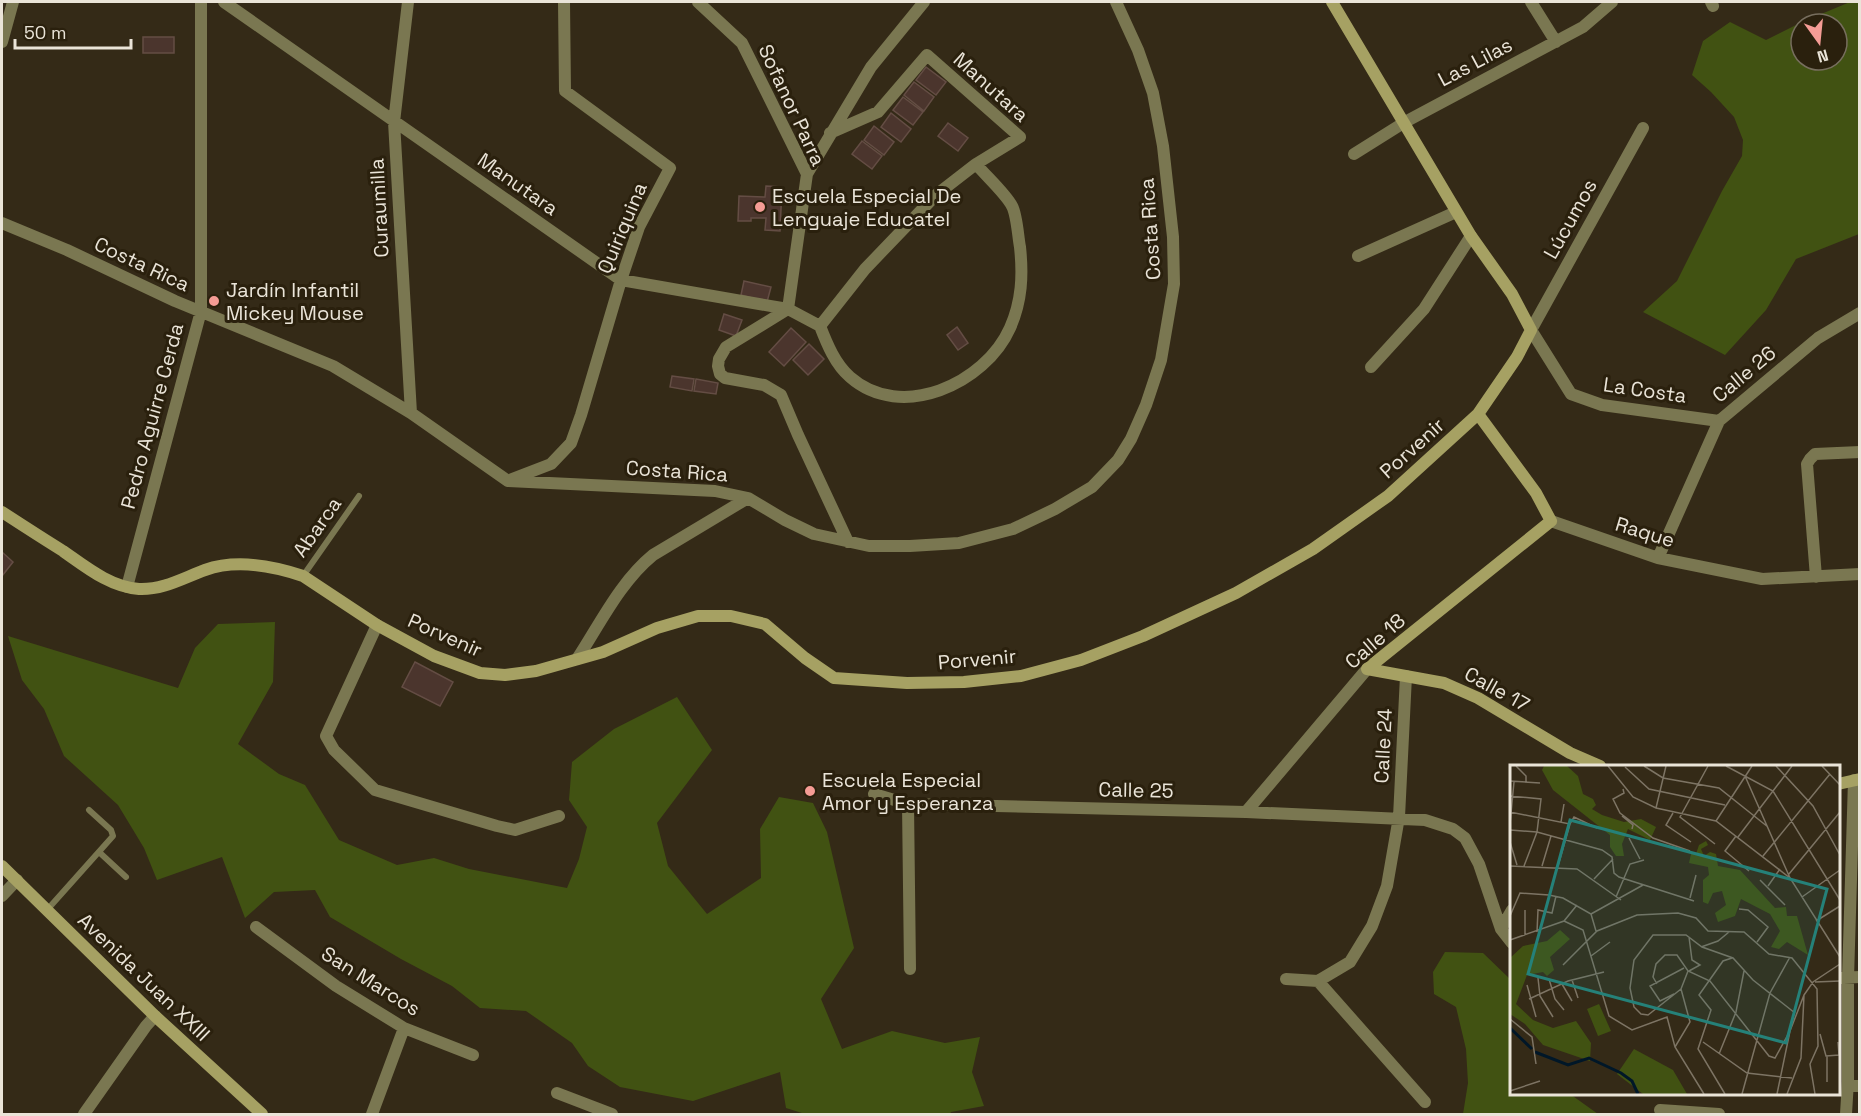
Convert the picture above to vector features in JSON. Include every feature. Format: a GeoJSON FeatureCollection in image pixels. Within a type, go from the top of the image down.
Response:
{"type":"FeatureCollection","features":[{"type":"Feature","properties":{"kind":"street"},"geometry":{"type":"LineString","coordinates":[[2,42],[13,2]]}},
{"type":"Feature","properties":{"kind":"street","name":"Pedro Aguirre Cerda"},"geometry":{"type":"LineString","coordinates":[[127,587],[201,311],[201,2]]}},
{"type":"Feature","properties":{"kind":"street","name":"Manutara"},"geometry":{"type":"LineString","coordinates":[[224,2],[621,280],[788,309],[820,326],[865,269],[936,195],[976,164],[1020,137],[927,55]]}},
{"type":"Feature","properties":{"kind":"street","name":"Curaumilla"},"geometry":{"type":"LineString","coordinates":[[408,2],[394,122],[411,413]]}},
{"type":"Feature","properties":{"kind":"street","name":"Quiriquina"},"geometry":{"type":"LineString","coordinates":[[508,481],[551,464],[571,442],[639,227],[670,168],[565,91],[564,2]]}},
{"type":"Feature","properties":{"kind":"street","name":"Sofanor Parra"},"geometry":{"type":"LineString","coordinates":[[698,2],[742,43],[807,174],[788,309]]}},
{"type":"Feature","properties":{"kind":"street"},"geometry":{"type":"LineString","coordinates":[[807,174],[871,67],[924,2]]}},
{"type":"Feature","properties":{"kind":"street","name":"Costa Rica"},"geometry":{"type":"LineString","coordinates":[[2,223],[201,311],[333,366],[411,413],[508,481],[715,492],[748,498],[814,534],[849,542],[869,546],[959,543],[1013,529],[1055,509],[1092,487],[1118,460],[1131,439],[1146,405],[1161,360],[1174,284],[1173,237],[1163,146],[1153,93],[1138,50],[1116,2]]}},
{"type":"Feature","properties":{"kind":"street"},"geometry":{"type":"LineString","coordinates":[[1332,2],[1456,212],[1512,294],[1531,330]]}},
{"type":"Feature","properties":{"kind":"street"},"geometry":{"type":"LineString","coordinates":[[1531,2],[1556,42]]}},
{"type":"Feature","properties":{"kind":"street","name":"Las Lilas"},"geometry":{"type":"LineString","coordinates":[[1353,154],[1404,122],[1583,27],[1612,2]]}},
{"type":"Feature","properties":{"kind":"street","name":"Sofanor Parra"},"geometry":{"type":"LineString","coordinates":[[830,134],[878,112],[927,55]]}},
{"type":"Feature","properties":{"kind":"street","name":"Lúcumos"},"geometry":{"type":"LineString","coordinates":[[1531,330],[1643,128]]}},
{"type":"Feature","properties":{"kind":"street"},"geometry":{"type":"LineString","coordinates":[[820,326],[829,348],[849,377],[871,391],[894,398],[921,396],[950,386],[973,373],[987,359],[1010,330],[1020,300],[1022,271],[1012,207],[976,164]]}},
{"type":"Feature","properties":{"kind":"street"},"geometry":{"type":"LineString","coordinates":[[1358,256],[1456,212]]}},
{"type":"Feature","properties":{"kind":"street"},"geometry":{"type":"LineString","coordinates":[[1371,367],[1424,309],[1471,236]]}},
{"type":"Feature","properties":{"kind":"street"},"geometry":{"type":"LineString","coordinates":[[788,309],[726,347],[718,366],[720,374],[725,378],[764,385],[781,395],[849,542]]}},
{"type":"Feature","properties":{"kind":"street","name":"Calle 26"},"geometry":{"type":"LineString","coordinates":[[1658,558],[1719,421],[1818,338],[1860,314]]}},
{"type":"Feature","properties":{"kind":"street","name":"Porvenir"},"geometry":{"type":"LineString","coordinates":[[2,512],[101,577],[127,587],[140,589],[165,586],[207,570],[243,565],[276,568],[303,576],[377,625],[434,656],[480,673],[505,675],[536,671],[603,652],[657,628],[698,616],[731,616],[765,624],[805,658],[834,678],[907,683],[964,682],[1021,676],[1081,660],[1143,636],[1236,593],[1313,549],[1388,496],[1478,414],[1517,357],[1531,330]]}},
{"type":"Feature","properties":{"kind":"street","name":"La Costa"},"geometry":{"type":"LineString","coordinates":[[1531,330],[1571,394],[1602,405],[1719,421]]}},
{"type":"Feature","properties":{"kind":"street"},"geometry":{"type":"LineString","coordinates":[[1478,414],[1536,493],[1551,521]]}},
{"type":"Feature","properties":{"kind":"street"},"geometry":{"type":"LineString","coordinates":[[1816,577],[1807,465],[1815,454],[1860,452]]}},
{"type":"Feature","properties":{"kind":"street"},"geometry":{"type":"LineString","coordinates":[[577,659],[624,585],[639,566],[653,555],[748,498]]}},
{"type":"Feature","properties":{"kind":"street","name":"Raque"},"geometry":{"type":"LineString","coordinates":[[1551,521],[1658,558],[1762,579],[1860,574]]}},
{"type":"Feature","properties":{"kind":"street","name":"Calle 18"},"geometry":{"type":"LineString","coordinates":[[1246,812],[1367,669],[1551,521]]}},
{"type":"Feature","properties":{"kind":"street"},"geometry":{"type":"LineString","coordinates":[[377,625],[326,736],[334,750],[375,790],[497,826],[515,830],[559,816]]}},
{"type":"Feature","properties":{"kind":"street","name":"Calle 17"},"geometry":{"type":"LineString","coordinates":[[1367,669],[1444,682],[1478,698],[1593,765]]}},
{"type":"Feature","properties":{"kind":"street","name":"Calle 24"},"geometry":{"type":"LineString","coordinates":[[1318,981],[1350,962],[1372,926],[1387,886],[1399,817],[1406,676]]}},
{"type":"Feature","properties":{"kind":"street"},"geometry":{"type":"LineString","coordinates":[[1840,784],[1857,780],[1849,978],[1852,1084],[1846,1114]]}},
{"type":"Feature","properties":{"kind":"street","name":"Calle 25"},"geometry":{"type":"LineString","coordinates":[[874,794],[908,804],[1246,812],[1399,817],[1425,820],[1454,829],[1465,838],[1479,864],[1501,929],[1510,940]]}},
{"type":"Feature","properties":{"kind":"street"},"geometry":{"type":"LineString","coordinates":[[908,804],[910,969]]}},
{"type":"Feature","properties":{"kind":"street","name":"Avenida Juan XXIII"},"geometry":{"type":"LineString","coordinates":[[2,866],[155,1016],[262,1114]]}},
{"type":"Feature","properties":{"kind":"street"},"geometry":{"type":"LineString","coordinates":[[2,896],[17,880]]}},
{"type":"Feature","properties":{"kind":"street"},"geometry":{"type":"LineString","coordinates":[[1501,929],[1510,913]]}},
{"type":"Feature","properties":{"kind":"street","name":"San Marcos"},"geometry":{"type":"LineString","coordinates":[[256,927],[336,986],[404,1028],[473,1055]]}},
{"type":"Feature","properties":{"kind":"street"},"geometry":{"type":"LineString","coordinates":[[1286,979],[1318,981],[1425,1102]]}},
{"type":"Feature","properties":{"kind":"street"},"geometry":{"type":"LineString","coordinates":[[84,1114],[155,1016]]}},
{"type":"Feature","properties":{"kind":"street"},"geometry":{"type":"LineString","coordinates":[[372,1114],[404,1028]]}},
{"type":"Feature","properties":{"kind":"street"},"geometry":{"type":"LineString","coordinates":[[557,1093],[612,1114]]}},
{"type":"Feature","properties":{"kind":"street"},"geometry":{"type":"LineString","coordinates":[[1660,1110],[1719,1114]]}},
{"type":"Feature","properties":{"kind":"lane","name":"Abarca"},"geometry":{"type":"LineString","coordinates":[[303,576],[359,496]]}},
{"type":"Feature","properties":{"kind":"lane"},"geometry":{"type":"LineString","coordinates":[[47,910],[113,836],[111,830],[89,810]]}},
{"type":"Feature","properties":{"kind":"lane"},"geometry":{"type":"LineString","coordinates":[[99,852],[126,878]]}},
{"type":"Feature","properties":{"kind":"green space"},"geometry":{"type":"Polygon","coordinates":[[[1850,2],[1860,2],[1859,234],[1796,259],[1766,310],[1725,355],[1643,312],[1677,281],[1742,156],[1743,140],[1734,117],[1692,75],[1703,41],[1730,22],[1766,40],[1789,28],[1789,72],[1849,72],[1849,12],[1826,12],[1850,2]]]}},
{"type":"Feature","properties":{"kind":"green space"},"geometry":{"type":"Polygon","coordinates":[[[275,622],[273,682],[238,744],[279,774],[305,785],[339,840],[397,865],[434,858],[469,869],[567,888],[579,859],[587,827],[569,800],[572,762],[614,729],[677,697],[712,750],[657,823],[668,866],[707,914],[761,878],[760,829],[779,797],[813,803],[827,832],[854,948],[821,999],[842,1049],[892,1031],[945,1043],[980,1037],[972,1072],[984,1106],[950,1114],[805,1114],[786,1108],[780,1072],[693,1101],[620,1087],[588,1066],[572,1043],[526,1011],[480,1008],[452,986],[330,917],[315,890],[274,892],[245,918],[222,857],[157,880],[144,848],[118,805],[64,756],[44,709],[22,680],[8,636],[178,688],[195,648],[218,624],[275,622]]]}},
{"type":"Feature","properties":{"kind":"green space"},"geometry":{"type":"Polygon","coordinates":[[[1445,952],[1483,953],[1510,979],[1510,1095],[1571,1095],[1598,1114],[1463,1114],[1468,1083],[1466,1049],[1456,1007],[1434,994],[1433,972],[1445,952]]]}},
{"type":"Feature","properties":{"kind":"building"},"geometry":{"type":"Polygon","coordinates":[[[143,37],[174,37],[174,53],[143,53],[143,37]]]}},
{"type":"Feature","properties":{"kind":"building"},"geometry":{"type":"Polygon","coordinates":[[[926,67],[946,82],[936,95],[916,80],[926,67]]]}},
{"type":"Feature","properties":{"kind":"building"},"geometry":{"type":"Polygon","coordinates":[[[914,82],[934,97],[924,111],[904,95],[914,82]]]}},
{"type":"Feature","properties":{"kind":"building"},"geometry":{"type":"Polygon","coordinates":[[[903,97],[923,112],[913,125],[893,110],[903,97]]]}},
{"type":"Feature","properties":{"kind":"building"},"geometry":{"type":"Polygon","coordinates":[[[891,113],[911,129],[901,142],[881,127],[891,113]]]}},
{"type":"Feature","properties":{"kind":"building"},"geometry":{"type":"Polygon","coordinates":[[[948,123],[968,138],[958,151],[938,136],[948,123]]]}},
{"type":"Feature","properties":{"kind":"building"},"geometry":{"type":"Polygon","coordinates":[[[874,126],[894,142],[884,155],[864,140],[874,126]]]}},
{"type":"Feature","properties":{"kind":"building"},"geometry":{"type":"Polygon","coordinates":[[[862,141],[882,156],[872,169],[852,154],[862,141]]]}},
{"type":"Feature","properties":{"kind":"building","name":"Escuela Especial De Lenguaje Educatel"},"geometry":{"type":"Polygon","coordinates":[[[766,186],[782,187],[780,231],[765,230],[766,218],[738,221],[739,196],[765,197],[766,186]]]}},
{"type":"Feature","properties":{"kind":"building"},"geometry":{"type":"Polygon","coordinates":[[[744,281],[771,287],[767,302],[741,295],[744,281]]]}},
{"type":"Feature","properties":{"kind":"building"},"geometry":{"type":"Polygon","coordinates":[[[724,314],[742,320],[736,336],[719,330],[724,314]]]}},
{"type":"Feature","properties":{"kind":"building"},"geometry":{"type":"Polygon","coordinates":[[[957,327],[968,343],[958,350],[947,335],[957,327]]]}},
{"type":"Feature","properties":{"kind":"building"},"geometry":{"type":"Polygon","coordinates":[[[791,328],[806,342],[784,366],[769,352],[791,328]]]}},
{"type":"Feature","properties":{"kind":"building"},"geometry":{"type":"Polygon","coordinates":[[[809,344],[824,359],[808,375],[793,360],[809,344]]]}},
{"type":"Feature","properties":{"kind":"building"},"geometry":{"type":"Polygon","coordinates":[[[672,376],[694,379],[692,391],[670,387],[672,376]]]}},
{"type":"Feature","properties":{"kind":"building"},"geometry":{"type":"Polygon","coordinates":[[[696,379],[718,383],[716,394],[694,391],[696,379]]]}},
{"type":"Feature","properties":{"kind":"building"},"geometry":{"type":"Polygon","coordinates":[[[2,552],[13,562],[2,576],[2,552]]]}},
{"type":"Feature","properties":{"kind":"building"},"geometry":{"type":"Polygon","coordinates":[[[415,662],[453,682],[440,706],[402,687],[415,662]]]}},
{"type":"Feature","properties":{"kind":"place","name":"Escuela Especial De Lenguaje Educatel"},"geometry":{"type":"Point","coordinates":[760,207]}},
{"type":"Feature","properties":{"kind":"place","name":"Jardín Infantil Mickey Mouse"},"geometry":{"type":"Point","coordinates":[214,301]}},
{"type":"Feature","properties":{"kind":"place","name":"Escuela Especial Amor y Esperanza"},"geometry":{"type":"Point","coordinates":[810,791]}}]}
